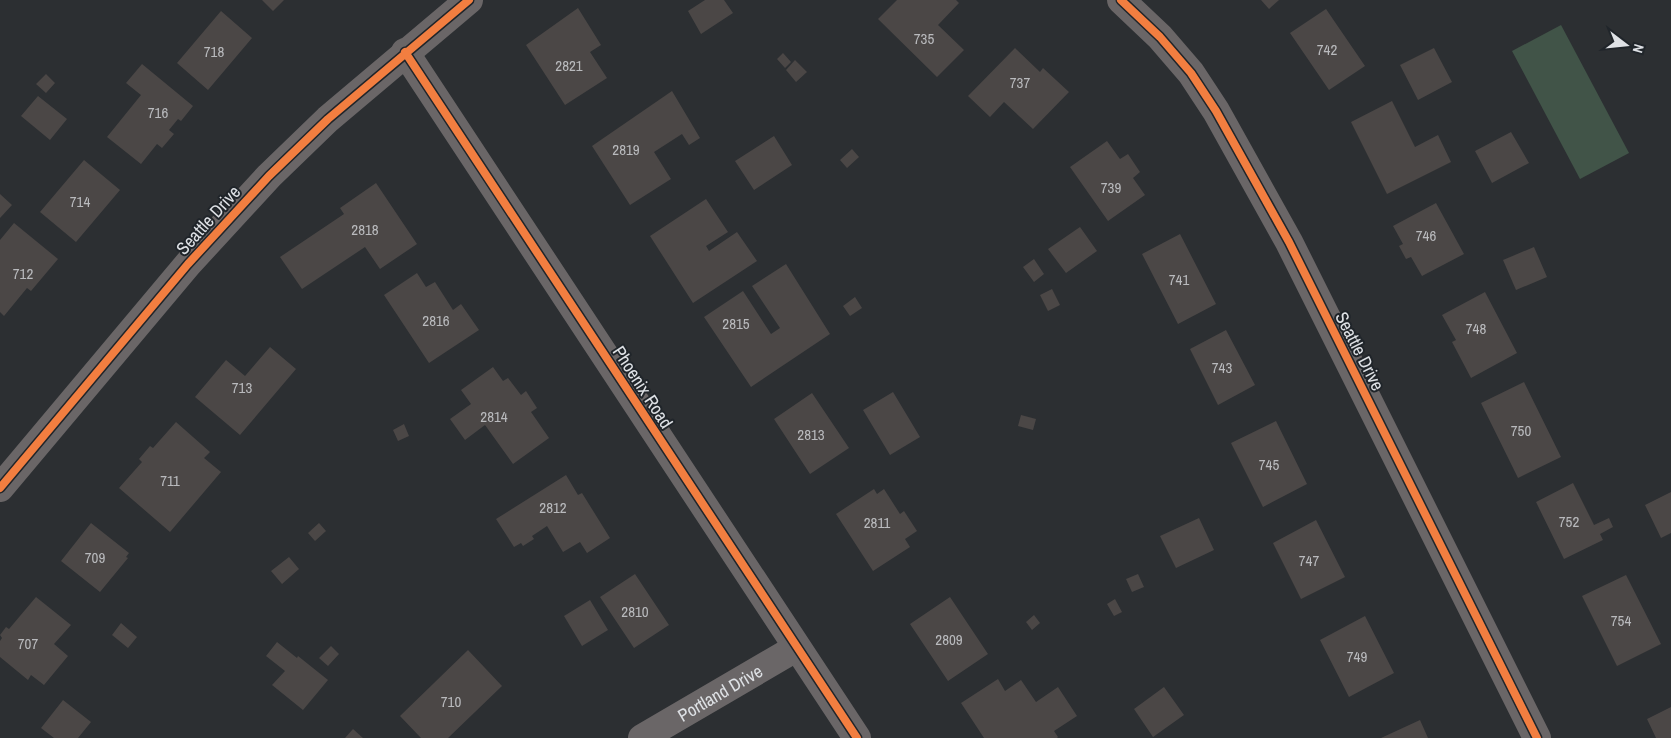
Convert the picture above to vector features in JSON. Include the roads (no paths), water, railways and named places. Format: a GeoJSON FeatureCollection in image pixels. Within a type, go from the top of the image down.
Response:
{"type":"FeatureCollection","features":[{"type":"Feature","properties":{"kind":"street","name":"Seattle Drive"},"geometry":{"type":"LineString","coordinates":[[0,488],[188,264],[268,176],[328,119],[405,52],[469,0]]}},
{"type":"Feature","properties":{"kind":"street","name":"Seattle Drive"},"geometry":{"type":"LineString","coordinates":[[1121,0],[1160,38],[1191,73],[1216,112],[1289,242],[1537,738]]}},
{"type":"Feature","properties":{"kind":"street","name":"Phoenix Road"},"geometry":{"type":"LineString","coordinates":[[405,52],[857,738]]}},
{"type":"Feature","properties":{"kind":"street","name":"Portland Drive"},"geometry":{"type":"LineString","coordinates":[[642,738],[796,648]]}}]}
